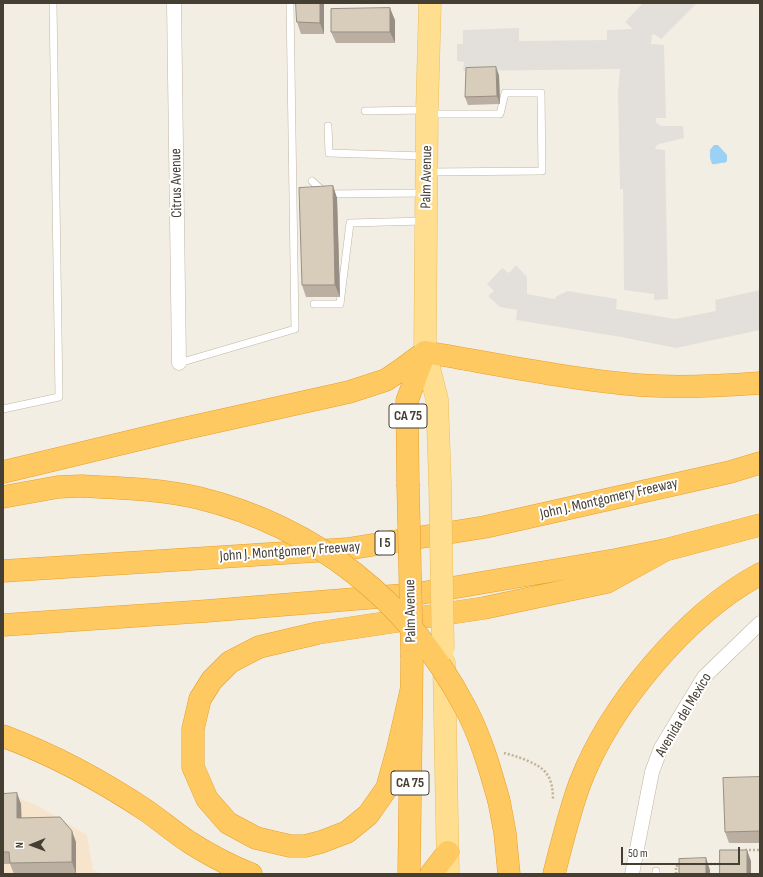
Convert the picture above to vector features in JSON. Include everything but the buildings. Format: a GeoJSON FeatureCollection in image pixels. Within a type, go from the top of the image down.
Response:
{"type":"FeatureCollection","features":[{"type":"Feature","properties":{"kind":"highway"},"geometry":{"type":"LineString","coordinates":[[3,472],[178,430],[349,392],[386,380],[425,352],[578,378],[633,384],[684,386],[760,383]]}},
{"type":"Feature","properties":{"kind":"highway","name":"Palm Avenue"},"geometry":{"type":"LineString","coordinates":[[409,874],[412,657],[408,484],[408,401],[425,352]]}},
{"type":"Feature","properties":{"kind":"highway","name":"John J. Montgomery Freeway"},"geometry":{"type":"LineString","coordinates":[[3,571],[347,550],[485,527],[730,472],[760,463]]}},
{"type":"Feature","properties":{"kind":"highway"},"geometry":{"type":"LineString","coordinates":[[3,497],[58,488],[82,486],[150,490],[193,497],[245,512],[270,522],[329,554],[346,566],[386,601],[407,622],[440,666],[465,707],[476,729],[487,758],[499,801],[505,833],[509,874]]}},
{"type":"Feature","properties":{"kind":"highway"},"geometry":{"type":"LineString","coordinates":[[3,625],[207,611],[416,594],[616,560],[665,550],[760,526]]}},
{"type":"Feature","properties":{"kind":"highway"},"geometry":{"type":"LineString","coordinates":[[412,691],[387,788],[368,815],[346,832],[321,842],[305,846],[290,846],[256,838],[228,823],[206,799],[193,767],[193,729],[200,699],[212,680],[230,662],[259,647],[318,633],[484,608],[607,582],[665,550]]}},
{"type":"Feature","properties":{"kind":"highway"},"geometry":{"type":"LineString","coordinates":[[554,874],[566,826],[580,782],[600,741],[628,698],[660,657],[690,627],[723,599],[760,574]]}},
{"type":"Feature","properties":{"kind":"highway"},"geometry":{"type":"LineString","coordinates":[[3,736],[36,748],[90,776],[146,811],[189,842],[234,867],[251,874]]}},
{"type":"Feature","properties":{"kind":"highway"},"geometry":{"type":"LineString","coordinates":[[431,874],[448,852]]}},
{"type":"Feature","properties":{"kind":"main road","name":"Palm Avenue"},"geometry":{"type":"LineString","coordinates":[[430,3],[427,112],[425,352],[437,399],[448,874]]}},
{"type":"Feature","properties":{"kind":"street","name":"Citrus Avenue"},"geometry":{"type":"LineString","coordinates":[[174,3],[179,363]]}},
{"type":"Feature","properties":{"kind":"street","name":"Avenida del Mexico"},"geometry":{"type":"LineString","coordinates":[[632,874],[652,772],[661,748],[704,677],[760,623]]}},
{"type":"Feature","properties":{"kind":"lane"},"geometry":{"type":"LineString","coordinates":[[3,409],[59,397],[53,3]]}},
{"type":"Feature","properties":{"kind":"lane"},"geometry":{"type":"LineString","coordinates":[[179,363],[295,329],[290,3]]}},
{"type":"Feature","properties":{"kind":"lane"},"geometry":{"type":"LineString","coordinates":[[328,126],[329,153],[427,164],[542,170],[541,93],[505,93],[500,114],[365,111]]}},
{"type":"Feature","properties":{"kind":"lane"},"geometry":{"type":"LineString","coordinates":[[312,181],[326,194],[426,193]]}},
{"type":"Feature","properties":{"kind":"lane"},"geometry":{"type":"LineString","coordinates":[[314,304],[340,304],[350,223],[426,221]]}},
{"type":"Feature","properties":{"kind":"path"},"geometry":{"type":"LineString","coordinates":[[501,753],[515,756],[538,766],[547,773],[552,785],[553,806]]}},
{"type":"Feature","properties":{"kind":"path"},"geometry":{"type":"LineString","coordinates":[[745,850],[760,850]]}},
{"type":"Feature","properties":{"kind":"path"},"geometry":{"type":"LineString","coordinates":[[698,865],[721,864],[721,857]]}},
{"type":"Feature","properties":{"kind":"path"},"geometry":{"type":"LineString","coordinates":[[676,874],[676,866],[684,865]]}},
{"type":"Feature","properties":{"kind":"shaded area"},"geometry":{"type":"Polygon","coordinates":[[[643,3],[697,3],[661,39],[654,34],[652,35],[651,44],[664,45],[666,118],[656,118],[656,122],[661,126],[683,126],[684,138],[659,144],[655,147],[656,149],[665,150],[668,299],[654,300],[654,294],[624,290],[623,189],[620,189],[618,93],[620,69],[463,71],[464,62],[457,61],[457,44],[463,44],[463,30],[519,28],[519,41],[607,40],[607,30],[633,29],[625,22],[643,3]]]}},
{"type":"Feature","properties":{"kind":"shaded area"},"geometry":{"type":"Polygon","coordinates":[[[516,265],[527,277],[527,294],[554,299],[568,291],[617,299],[616,309],[675,319],[716,311],[715,300],[760,290],[760,330],[676,348],[621,337],[516,320],[517,310],[500,307],[488,296],[494,291],[487,284],[502,268],[509,273],[516,265]]]}},
{"type":"Feature","properties":{"kind":"shaded area"},"geometry":{"type":"Polygon","coordinates":[[[3,792],[36,805],[87,835],[93,870],[101,874],[3,874],[3,792]]]}},
{"type":"Feature","properties":{"kind":"water"},"geometry":{"type":"Polygon","coordinates":[[[714,145],[718,145],[727,155],[727,161],[725,163],[712,164],[710,150],[714,145]]]}}]}
